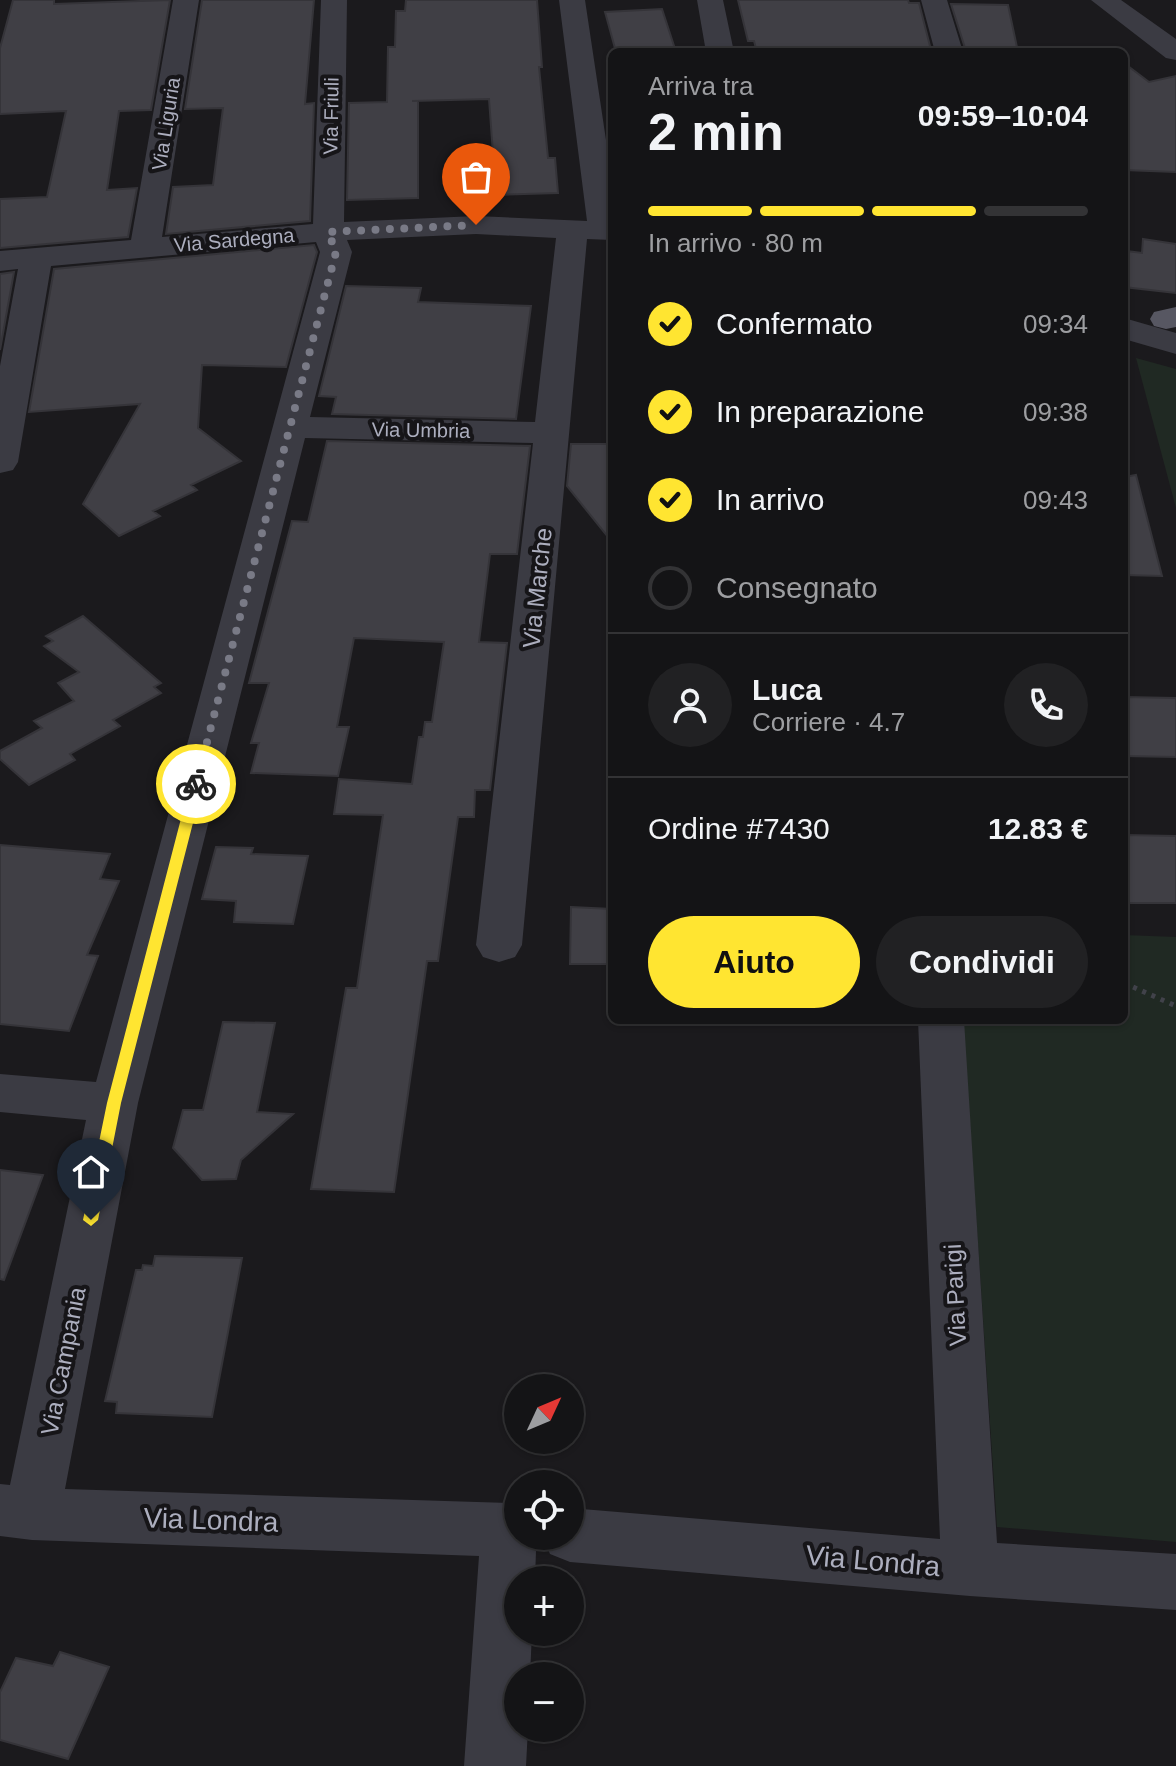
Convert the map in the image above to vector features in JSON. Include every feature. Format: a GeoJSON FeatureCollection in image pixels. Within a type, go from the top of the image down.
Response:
{"type":"FeatureCollection","features":[{"type":"Feature","properties":{"kind":"street","name":"Via Liguria"},"geometry":{"type":"LineString","coordinates":[[145,248],[186,0]]}},
{"type":"Feature","properties":{"kind":"street","name":"Via Friuli"},"geometry":{"type":"LineString","coordinates":[[328,232],[334,0]]}},
{"type":"Feature","properties":{"kind":"street","name":"Via Marche"},"geometry":{"type":"LineString","coordinates":[[499,945],[553,433],[596,231],[572,0]]}},
{"type":"Feature","properties":{"kind":"street"},"geometry":{"type":"LineString","coordinates":[[710,0],[719,48]]}},
{"type":"Feature","properties":{"kind":"street"},"geometry":{"type":"LineString","coordinates":[[934,0],[948,48]]}},
{"type":"Feature","properties":{"kind":"street"},"geometry":{"type":"LineString","coordinates":[[1104,0],[1176,52]]}},
{"type":"Feature","properties":{"kind":"street","name":"Via Sardegna"},"geometry":{"type":"LineString","coordinates":[[0,261],[328,232],[476,225],[596,231]]}},
{"type":"Feature","properties":{"kind":"street","name":"Via Campania"},"geometry":{"type":"LineString","coordinates":[[16,1512],[114,1103],[336,252],[328,232]]}},
{"type":"Feature","properties":{"kind":"street"},"geometry":{"type":"LineString","coordinates":[[0,462],[36,259]]}},
{"type":"Feature","properties":{"kind":"street"},"geometry":{"type":"LineString","coordinates":[[1128,315],[1173,325]]}},
{"type":"Feature","properties":{"kind":"street"},"geometry":{"type":"LineString","coordinates":[[1128,328],[1173,325]]}},
{"type":"Feature","properties":{"kind":"street","name":"Via Umbria"},"geometry":{"type":"LineString","coordinates":[[289,427],[553,433]]}},
{"type":"Feature","properties":{"kind":"street","name":"Via Parigi"},"geometry":{"type":"LineString","coordinates":[[941,1024],[970,1569]]}},
{"type":"Feature","properties":{"kind":"street"},"geometry":{"type":"LineString","coordinates":[[0,1093],[114,1103]]}},
{"type":"Feature","properties":{"kind":"street","name":"Via Londra"},"geometry":{"type":"LineString","coordinates":[[16,1512],[504,1530]]}},
{"type":"Feature","properties":{"kind":"street","name":"Via Londra"},"geometry":{"type":"LineString","coordinates":[[584,1536],[970,1569],[1176,1582]]}},
{"type":"Feature","properties":{"kind":"street"},"geometry":{"type":"LineString","coordinates":[[495,1766],[511,1550]]}},
{"type":"Feature","properties":{"kind":"path"},"geometry":{"type":"LineString","coordinates":[[1128,985],[1176,1006]]}},
{"type":"Feature","properties":{"kind":"shaded area"},"geometry":{"type":"Polygon","coordinates":[[[1136,358],[1176,369],[1176,508],[1136,358]]]}},
{"type":"Feature","properties":{"kind":"shaded area"},"geometry":{"type":"Polygon","coordinates":[[[1128,935],[1176,937],[1176,1542],[997,1527],[963,1024],[1128,1024],[1128,935]]]}},
{"type":"Feature","properties":{"kind":"building"},"geometry":{"type":"Polygon","coordinates":[[[13,0],[54,0],[54,4],[170,0],[151,110],[119,111],[107,190],[137,188],[128,237],[0,248],[0,199],[47,197],[66,111],[0,114],[0,48],[13,0]]]}},
{"type":"Feature","properties":{"kind":"building"},"geometry":{"type":"Polygon","coordinates":[[[202,0],[314,0],[305,104],[314,103],[310,221],[166,234],[173,187],[213,185],[223,108],[185,109],[202,0]]]}},
{"type":"Feature","properties":{"kind":"building"},"geometry":{"type":"Polygon","coordinates":[[[406,0],[537,0],[542,67],[539,67],[548,158],[555,158],[558,193],[496,195],[489,99],[412,101],[418,101],[418,198],[347,200],[349,103],[387,102],[388,47],[395,47],[396,11],[405,11],[406,0]]]}},
{"type":"Feature","properties":{"kind":"building"},"geometry":{"type":"Polygon","coordinates":[[[738,0],[908,0],[909,3],[919,3],[930,48],[756,48],[754,41],[748,41],[738,0]]]}},
{"type":"Feature","properties":{"kind":"building"},"geometry":{"type":"Polygon","coordinates":[[[951,4],[1008,5],[1017,48],[965,48],[951,4]]]}},
{"type":"Feature","properties":{"kind":"building"},"geometry":{"type":"Polygon","coordinates":[[[662,9],[675,48],[615,48],[605,12],[662,9]]]}},
{"type":"Feature","properties":{"kind":"building"},"geometry":{"type":"Polygon","coordinates":[[[1128,66],[1149,82],[1176,76],[1176,172],[1128,170],[1128,66]]]}},
{"type":"Feature","properties":{"kind":"building"},"geometry":{"type":"Polygon","coordinates":[[[1143,239],[1176,244],[1176,293],[1128,287],[1128,251],[1142,253],[1143,239]]]}},
{"type":"Feature","properties":{"kind":"building"},"geometry":{"type":"Polygon","coordinates":[[[314,245],[317,252],[286,367],[202,365],[198,428],[241,461],[191,485],[197,490],[153,511],[160,516],[119,536],[83,504],[140,404],[29,412],[54,269],[314,245]]]}},
{"type":"Feature","properties":{"kind":"building"},"geometry":{"type":"Polygon","coordinates":[[[14,272],[0,350],[0,274],[14,272]]]}},
{"type":"Feature","properties":{"kind":"building"},"geometry":{"type":"Polygon","coordinates":[[[346,286],[421,288],[418,302],[531,306],[516,419],[332,414],[336,397],[319,396],[346,286]]]}},
{"type":"Feature","properties":{"kind":"building"},"geometry":{"type":"Polygon","coordinates":[[[327,441],[530,446],[517,554],[490,554],[479,642],[507,643],[490,790],[475,790],[474,817],[458,817],[438,961],[427,961],[394,1192],[311,1189],[346,988],[357,988],[383,815],[334,814],[339,779],[412,784],[419,737],[423,737],[425,722],[432,722],[444,642],[354,638],[337,727],[349,727],[338,776],[251,773],[259,743],[251,743],[269,683],[249,683],[292,521],[308,522],[327,441]]]}},
{"type":"Feature","properties":{"kind":"building"},"geometry":{"type":"Polygon","coordinates":[[[571,444],[608,444],[608,537],[567,486],[571,444]]]}},
{"type":"Feature","properties":{"kind":"building"},"geometry":{"type":"Polygon","coordinates":[[[1136,475],[1162,576],[1128,575],[1128,476],[1136,475]]]}},
{"type":"Feature","properties":{"kind":"building"},"geometry":{"type":"Polygon","coordinates":[[[83,616],[161,683],[154,687],[161,693],[113,720],[120,726],[70,754],[75,760],[29,785],[0,759],[0,751],[42,728],[34,721],[74,701],[58,683],[79,672],[44,646],[53,641],[46,636],[83,616]]]}},
{"type":"Feature","properties":{"kind":"building"},"geometry":{"type":"Polygon","coordinates":[[[1128,697],[1176,698],[1176,757],[1128,756],[1128,697]]]}},
{"type":"Feature","properties":{"kind":"building"},"geometry":{"type":"Polygon","coordinates":[[[1128,835],[1176,836],[1176,903],[1128,903],[1128,835]]]}},
{"type":"Feature","properties":{"kind":"building"},"geometry":{"type":"Polygon","coordinates":[[[0,845],[110,854],[100,879],[119,881],[87,955],[98,956],[69,1031],[0,1024],[0,845]]]}},
{"type":"Feature","properties":{"kind":"building"},"geometry":{"type":"Polygon","coordinates":[[[216,847],[253,848],[251,854],[308,856],[293,924],[234,922],[236,901],[202,899],[216,847]]]}},
{"type":"Feature","properties":{"kind":"building"},"geometry":{"type":"Polygon","coordinates":[[[571,907],[608,909],[608,964],[570,964],[571,907]]]}},
{"type":"Feature","properties":{"kind":"building"},"geometry":{"type":"Polygon","coordinates":[[[223,1022],[275,1023],[257,1112],[293,1114],[241,1160],[236,1179],[202,1180],[173,1148],[183,1110],[203,1110],[223,1022]]]}},
{"type":"Feature","properties":{"kind":"building"},"geometry":{"type":"Polygon","coordinates":[[[0,1170],[43,1175],[4,1280],[0,1279],[0,1170]]]}},
{"type":"Feature","properties":{"kind":"building"},"geometry":{"type":"Polygon","coordinates":[[[155,1256],[242,1258],[212,1417],[116,1413],[117,1402],[105,1401],[136,1270],[142,1270],[143,1265],[153,1266],[155,1256]]]}},
{"type":"Feature","properties":{"kind":"building"},"geometry":{"type":"Polygon","coordinates":[[[60,1652],[109,1667],[68,1759],[0,1740],[0,1692],[16,1658],[53,1666],[60,1652]]]}},
{"type":"Feature","properties":{"kind":"way so far"},"geometry":{"type":"LineString","coordinates":[[196,784],[336,252],[328,232],[476,225]]}},
{"type":"Feature","properties":{"kind":"route"},"geometry":{"type":"LineString","coordinates":[[91,1220],[114,1103],[196,784]]}}]}
